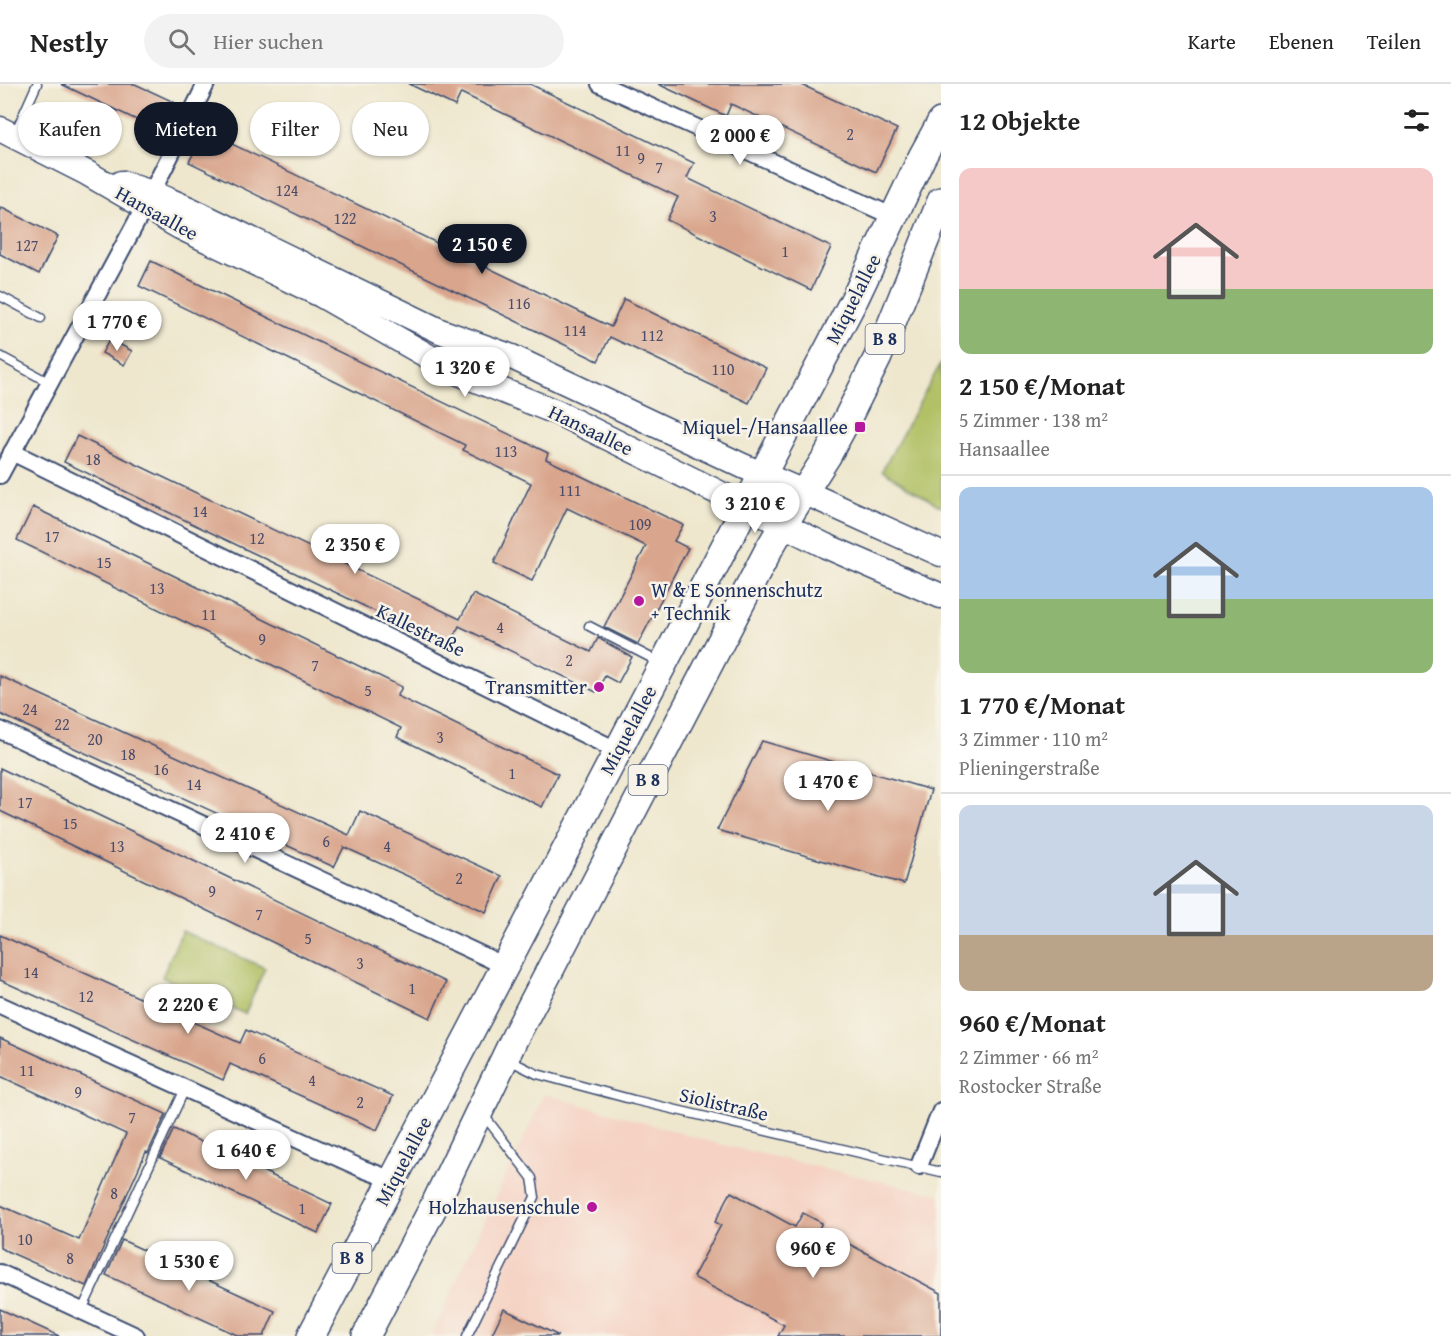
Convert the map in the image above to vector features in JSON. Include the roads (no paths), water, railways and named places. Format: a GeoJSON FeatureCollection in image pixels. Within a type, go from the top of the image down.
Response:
{"type":"FeatureCollection","features":[{"type":"Feature","properties":{"kind":"main road","name":"Miquelallee"},"geometry":{"type":"LineString","coordinates":[[311,1336],[855,298],[941,122]]}},
{"type":"Feature","properties":{"kind":"main road","name":"Hansaallee"},"geometry":{"type":"LineString","coordinates":[[7,133],[148,200],[454,371],[558,413],[856,560],[941,596]]}},
{"type":"Feature","properties":{"kind":"main road","name":"Hansaallee"},"geometry":{"type":"LineString","coordinates":[[148,200],[189,209],[440,331],[512,357],[941,555]]}},
{"type":"Feature","properties":{"kind":"main road","name":"Miquelallee"},"geometry":{"type":"LineString","coordinates":[[366,1336],[435,1204],[504,1057],[783,525],[846,421],[878,357],[941,201]]}},
{"type":"Feature","properties":{"kind":"street"},"geometry":{"type":"LineString","coordinates":[[0,475],[148,200],[206,84]]}},
{"type":"Feature","properties":{"kind":"street"},"geometry":{"type":"LineString","coordinates":[[600,84],[894,217]]}},
{"type":"Feature","properties":{"kind":"street","name":"Kallestraße"},"geometry":{"type":"LineString","coordinates":[[12,452],[618,751]]}},
{"type":"Feature","properties":{"kind":"street"},"geometry":{"type":"LineString","coordinates":[[0,730],[505,966]]}},
{"type":"Feature","properties":{"kind":"street"},"geometry":{"type":"LineString","coordinates":[[0,1005],[363,1169],[393,1180]]}},
{"type":"Feature","properties":{"kind":"street"},"geometry":{"type":"LineString","coordinates":[[919,1166],[941,1110]]}},
{"type":"Feature","properties":{"kind":"street"},"geometry":{"type":"LineString","coordinates":[[0,1273],[136,1336]]}},
{"type":"Feature","properties":{"kind":"lane"},"geometry":{"type":"LineString","coordinates":[[7,133],[37,84]]}},
{"type":"Feature","properties":{"kind":"lane"},"geometry":{"type":"LineString","coordinates":[[0,296],[41,318]]}},
{"type":"Feature","properties":{"kind":"lane"},"geometry":{"type":"LineString","coordinates":[[0,356],[50,383]]}},
{"type":"Feature","properties":{"kind":"lane"},"geometry":{"type":"LineString","coordinates":[[589,626],[663,664]]}},
{"type":"Feature","properties":{"kind":"lane","name":"Siolistraße"},"geometry":{"type":"LineString","coordinates":[[504,1057],[537,1074],[634,1100],[941,1172]]}},
{"type":"Feature","properties":{"kind":"lane"},"geometry":{"type":"LineString","coordinates":[[82,1310],[184,1089]]}},
{"type":"Feature","properties":{"kind":"lane"},"geometry":{"type":"LineString","coordinates":[[467,1336],[535,1197],[532,1178],[479,1109]]}},
{"type":"Feature","properties":{"kind":"place","name":"Miquel-/Hansaallee"},"geometry":{"type":"Point","coordinates":[860,427]}},
{"type":"Feature","properties":{"kind":"place","name":"W & E Sonnenschutz + Technik"},"geometry":{"type":"Point","coordinates":[639,601]}},
{"type":"Feature","properties":{"kind":"place","name":"Transmitter"},"geometry":{"type":"Point","coordinates":[599,687]}},
{"type":"Feature","properties":{"kind":"place","name":"Holzhausenschule"},"geometry":{"type":"Point","coordinates":[592,1207]}}]}
